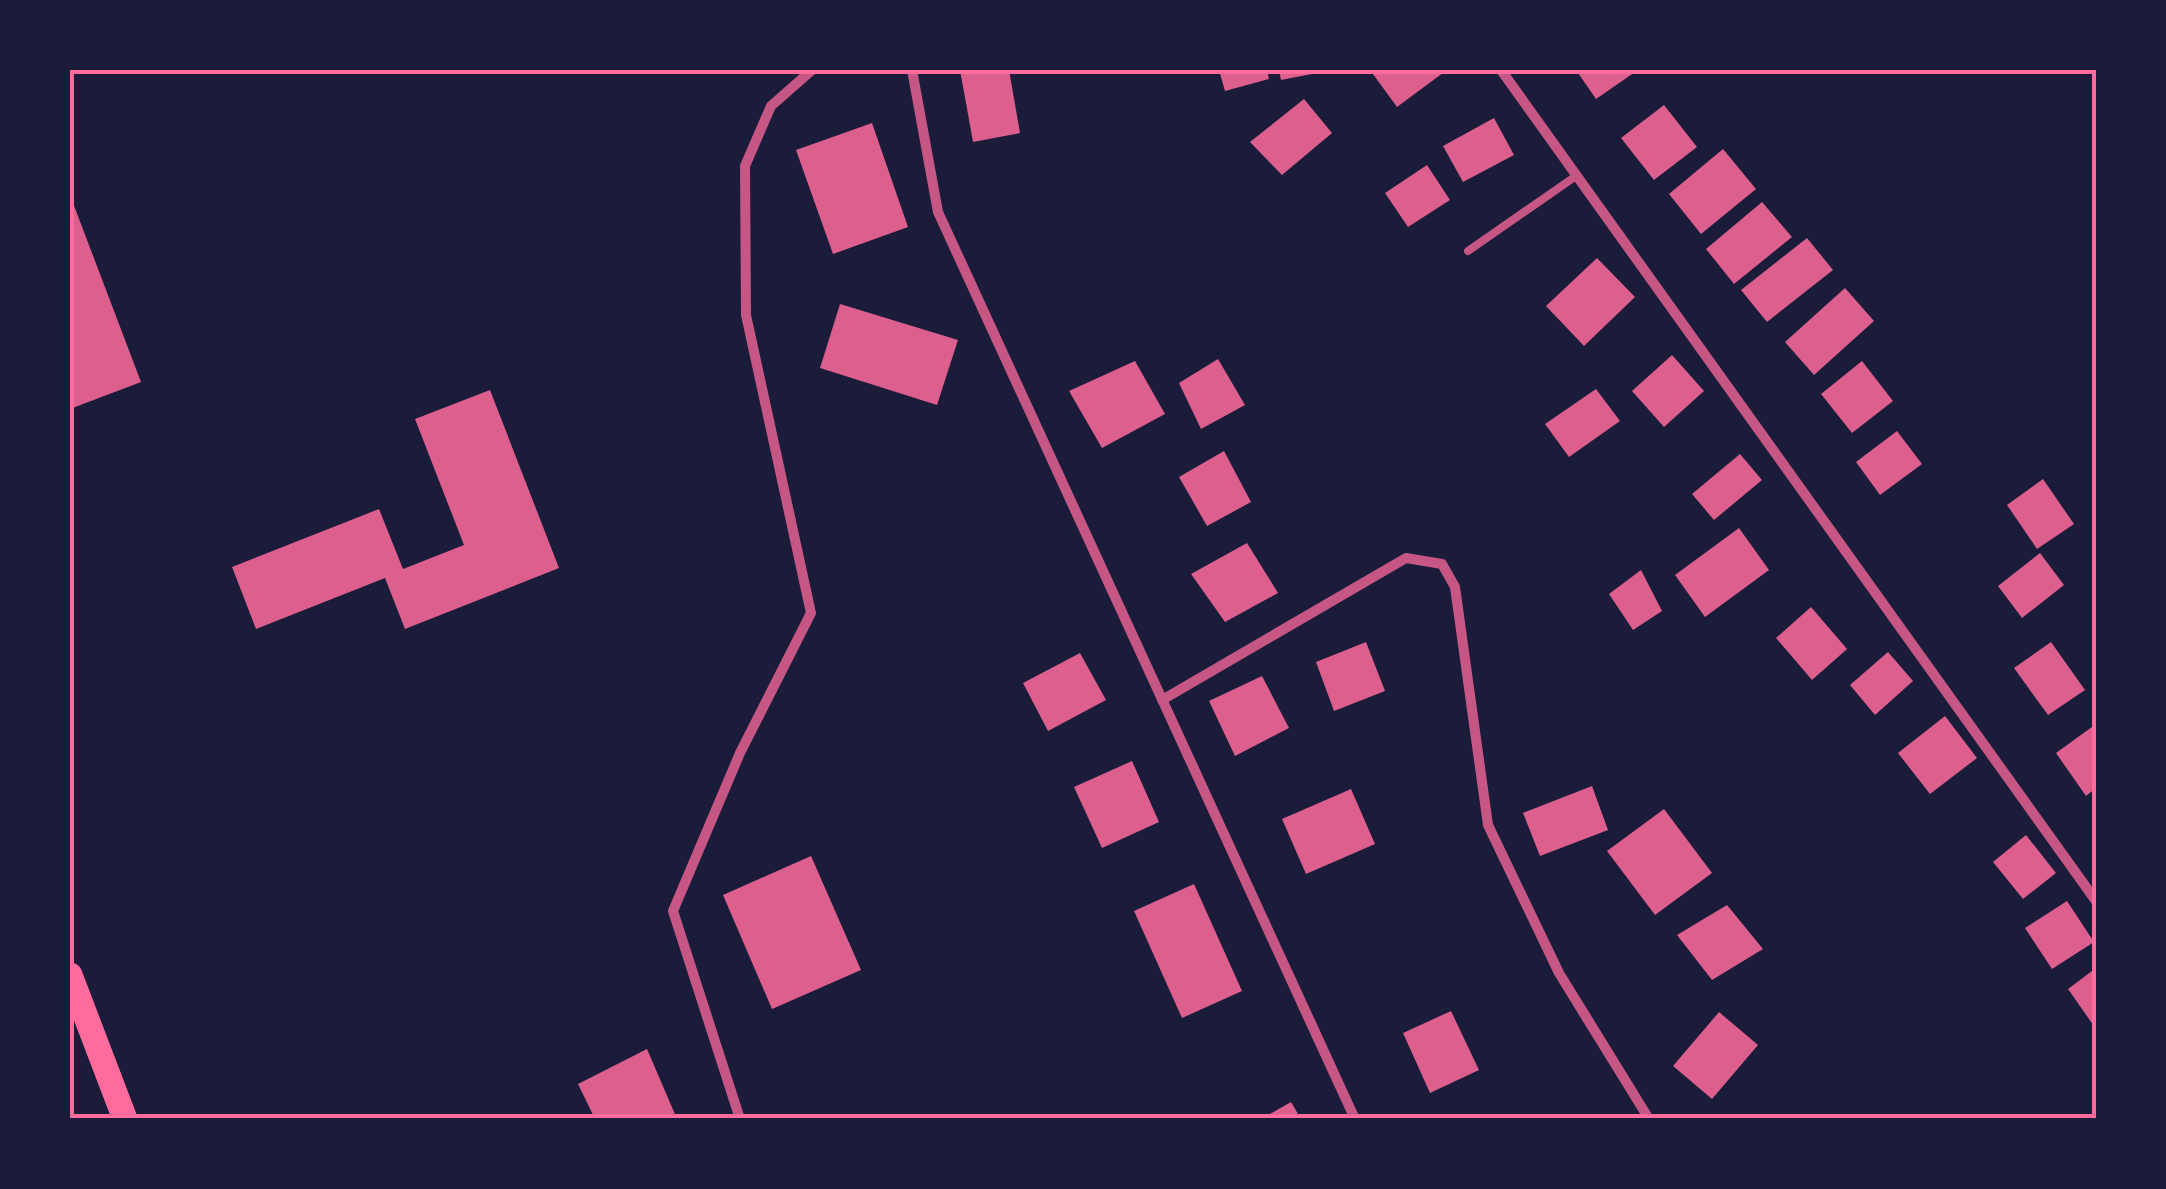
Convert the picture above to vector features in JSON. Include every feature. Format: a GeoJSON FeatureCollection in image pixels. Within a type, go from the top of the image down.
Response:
{"type":"FeatureCollection","features":[{"type":"Feature","properties":{"kind":"main road"},"geometry":{"type":"LineString","coordinates":[[70,975],[126,1119]]}},
{"type":"Feature","properties":{"kind":"street"},"geometry":{"type":"LineString","coordinates":[[740,1119],[672,911],[740,753],[811,613],[746,315],[745,166],[771,106],[812,70]]}},
{"type":"Feature","properties":{"kind":"street"},"geometry":{"type":"LineString","coordinates":[[912,70],[938,212],[1356,1119]]}},
{"type":"Feature","properties":{"kind":"street"},"geometry":{"type":"LineString","coordinates":[[1501,70],[2096,901]]}},
{"type":"Feature","properties":{"kind":"street"},"geometry":{"type":"LineString","coordinates":[[1162,700],[1406,558],[1442,564],[1456,587],[1488,825],[1560,973],[1649,1119]]}},
{"type":"Feature","properties":{"kind":"lane"},"geometry":{"type":"LineString","coordinates":[[1468,251],[1576,176]]}},
{"type":"Feature","properties":{"kind":"building"},"geometry":{"type":"Polygon","coordinates":[[[960,70],[1009,70],[1020,133],[973,142],[960,70]]]}},
{"type":"Feature","properties":{"kind":"building"},"geometry":{"type":"Polygon","coordinates":[[[1219,70],[1267,70],[1269,79],[1225,91],[1219,70]]]}},
{"type":"Feature","properties":{"kind":"building"},"geometry":{"type":"Polygon","coordinates":[[[1279,70],[1322,70],[1322,72],[1281,80],[1279,70]]]}},
{"type":"Feature","properties":{"kind":"building"},"geometry":{"type":"Polygon","coordinates":[[[1370,70],[1447,70],[1397,107],[1370,70]]]}},
{"type":"Feature","properties":{"kind":"building"},"geometry":{"type":"Polygon","coordinates":[[[1576,70],[1638,70],[1596,99],[1576,70]]]}},
{"type":"Feature","properties":{"kind":"building"},"geometry":{"type":"Polygon","coordinates":[[[1304,99],[1332,133],[1282,175],[1250,142],[1304,99]]]}},
{"type":"Feature","properties":{"kind":"building"},"geometry":{"type":"Polygon","coordinates":[[[1664,105],[1697,147],[1654,180],[1621,138],[1664,105]]]}},
{"type":"Feature","properties":{"kind":"building"},"geometry":{"type":"Polygon","coordinates":[[[1494,118],[1514,155],[1463,182],[1443,146],[1494,118]]]}},
{"type":"Feature","properties":{"kind":"building"},"geometry":{"type":"Polygon","coordinates":[[[872,123],[908,227],[833,254],[796,150],[872,123]]]}},
{"type":"Feature","properties":{"kind":"building"},"geometry":{"type":"Polygon","coordinates":[[[1723,149],[1756,189],[1701,234],[1669,194],[1723,149]]]}},
{"type":"Feature","properties":{"kind":"building"},"geometry":{"type":"Polygon","coordinates":[[[1427,165],[1450,200],[1408,227],[1385,193],[1427,165]]]}},
{"type":"Feature","properties":{"kind":"building"},"geometry":{"type":"Polygon","coordinates":[[[1762,202],[1792,237],[1734,284],[1706,249],[1762,202]]]}},
{"type":"Feature","properties":{"kind":"building"},"geometry":{"type":"Polygon","coordinates":[[[73,203],[141,382],[70,409],[70,204],[73,203]]]}},
{"type":"Feature","properties":{"kind":"building"},"geometry":{"type":"Polygon","coordinates":[[[1807,238],[1833,270],[1767,322],[1741,290],[1807,238]]]}},
{"type":"Feature","properties":{"kind":"building"},"geometry":{"type":"Polygon","coordinates":[[[1597,258],[1635,297],[1584,346],[1546,306],[1597,258]]]}},
{"type":"Feature","properties":{"kind":"building"},"geometry":{"type":"Polygon","coordinates":[[[1845,288],[1874,321],[1814,375],[1785,342],[1845,288]]]}},
{"type":"Feature","properties":{"kind":"building"},"geometry":{"type":"Polygon","coordinates":[[[840,304],[958,340],[937,405],[820,368],[840,304]]]}},
{"type":"Feature","properties":{"kind":"building"},"geometry":{"type":"Polygon","coordinates":[[[1672,355],[1704,391],[1664,427],[1632,391],[1672,355]]]}},
{"type":"Feature","properties":{"kind":"building"},"geometry":{"type":"Polygon","coordinates":[[[1218,359],[1245,405],[1201,429],[1179,383],[1218,359]]]}},
{"type":"Feature","properties":{"kind":"building"},"geometry":{"type":"Polygon","coordinates":[[[1135,361],[1165,414],[1102,448],[1069,391],[1135,361]]]}},
{"type":"Feature","properties":{"kind":"building"},"geometry":{"type":"Polygon","coordinates":[[[1862,361],[1893,401],[1852,433],[1821,394],[1862,361]]]}},
{"type":"Feature","properties":{"kind":"building"},"geometry":{"type":"Polygon","coordinates":[[[1596,389],[1620,421],[1569,457],[1545,424],[1596,389]]]}},
{"type":"Feature","properties":{"kind":"building"},"geometry":{"type":"Polygon","coordinates":[[[490,390],[559,568],[405,629],[385,578],[256,629],[232,567],[379,509],[403,569],[464,545],[415,419],[490,390]]]}},
{"type":"Feature","properties":{"kind":"building"},"geometry":{"type":"Polygon","coordinates":[[[1897,431],[1922,464],[1880,495],[1856,462],[1897,431]]]}},
{"type":"Feature","properties":{"kind":"building"},"geometry":{"type":"Polygon","coordinates":[[[1224,451],[1251,502],[1207,526],[1179,477],[1224,451]]]}},
{"type":"Feature","properties":{"kind":"building"},"geometry":{"type":"Polygon","coordinates":[[[1740,454],[1762,480],[1714,520],[1692,494],[1740,454]]]}},
{"type":"Feature","properties":{"kind":"building"},"geometry":{"type":"Polygon","coordinates":[[[2043,479],[2074,524],[2037,549],[2007,505],[2043,479]]]}},
{"type":"Feature","properties":{"kind":"building"},"geometry":{"type":"Polygon","coordinates":[[[1739,528],[1769,570],[1705,617],[1675,575],[1739,528]]]}},
{"type":"Feature","properties":{"kind":"building"},"geometry":{"type":"Polygon","coordinates":[[[1247,543],[1278,593],[1225,622],[1191,574],[1247,543]]]}},
{"type":"Feature","properties":{"kind":"building"},"geometry":{"type":"Polygon","coordinates":[[[2040,553],[2064,585],[2022,618],[1998,586],[2040,553]]]}},
{"type":"Feature","properties":{"kind":"building"},"geometry":{"type":"Polygon","coordinates":[[[1641,570],[1662,611],[1633,630],[1609,594],[1641,570]]]}},
{"type":"Feature","properties":{"kind":"building"},"geometry":{"type":"Polygon","coordinates":[[[1811,607],[1847,649],[1812,680],[1776,638],[1811,607]]]}},
{"type":"Feature","properties":{"kind":"building"},"geometry":{"type":"Polygon","coordinates":[[[1366,642],[1385,691],[1334,711],[1316,662],[1366,642]]]}},
{"type":"Feature","properties":{"kind":"building"},"geometry":{"type":"Polygon","coordinates":[[[2051,642],[2085,690],[2048,715],[2014,668],[2051,642]]]}},
{"type":"Feature","properties":{"kind":"building"},"geometry":{"type":"Polygon","coordinates":[[[1888,652],[1913,681],[1875,715],[1850,685],[1888,652]]]}},
{"type":"Feature","properties":{"kind":"building"},"geometry":{"type":"Polygon","coordinates":[[[1080,653],[1106,700],[1048,731],[1023,683],[1080,653]]]}},
{"type":"Feature","properties":{"kind":"building"},"geometry":{"type":"Polygon","coordinates":[[[1262,676],[1289,728],[1235,756],[1209,701],[1262,676]]]}},
{"type":"Feature","properties":{"kind":"building"},"geometry":{"type":"Polygon","coordinates":[[[1945,716],[1977,758],[1930,794],[1898,753],[1945,716]]]}},
{"type":"Feature","properties":{"kind":"building"},"geometry":{"type":"Polygon","coordinates":[[[2096,724],[2096,788],[2086,796],[2056,753],[2096,724]]]}},
{"type":"Feature","properties":{"kind":"building"},"geometry":{"type":"Polygon","coordinates":[[[1132,761],[1159,822],[1102,848],[1074,787],[1132,761]]]}},
{"type":"Feature","properties":{"kind":"building"},"geometry":{"type":"Polygon","coordinates":[[[1592,786],[1608,830],[1540,856],[1523,813],[1592,786]]]}},
{"type":"Feature","properties":{"kind":"building"},"geometry":{"type":"Polygon","coordinates":[[[1351,789],[1375,844],[1306,874],[1282,819],[1351,789]]]}},
{"type":"Feature","properties":{"kind":"building"},"geometry":{"type":"Polygon","coordinates":[[[1664,809],[1712,873],[1655,915],[1607,851],[1664,809]]]}},
{"type":"Feature","properties":{"kind":"building"},"geometry":{"type":"Polygon","coordinates":[[[2026,835],[2056,873],[2023,899],[1993,862],[2026,835]]]}},
{"type":"Feature","properties":{"kind":"building"},"geometry":{"type":"Polygon","coordinates":[[[811,856],[861,970],[772,1009],[723,895],[811,856]]]}},
{"type":"Feature","properties":{"kind":"building"},"geometry":{"type":"Polygon","coordinates":[[[1194,884],[1242,991],[1182,1018],[1134,911],[1194,884]]]}},
{"type":"Feature","properties":{"kind":"building"},"geometry":{"type":"Polygon","coordinates":[[[2067,901],[2094,942],[2052,969],[2025,928],[2067,901]]]}},
{"type":"Feature","properties":{"kind":"building"},"geometry":{"type":"Polygon","coordinates":[[[1727,905],[1763,949],[1712,980],[1677,935],[1727,905]]]}},
{"type":"Feature","properties":{"kind":"building"},"geometry":{"type":"Polygon","coordinates":[[[2096,968],[2096,1029],[2068,989],[2096,968]]]}},
{"type":"Feature","properties":{"kind":"building"},"geometry":{"type":"Polygon","coordinates":[[[1451,1011],[1479,1070],[1430,1093],[1403,1033],[1451,1011]]]}},
{"type":"Feature","properties":{"kind":"building"},"geometry":{"type":"Polygon","coordinates":[[[1719,1012],[1758,1045],[1712,1099],[1673,1066],[1719,1012]]]}},
{"type":"Feature","properties":{"kind":"building"},"geometry":{"type":"Polygon","coordinates":[[[647,1049],[677,1119],[595,1119],[578,1084],[647,1049]]]}},
{"type":"Feature","properties":{"kind":"building"},"geometry":{"type":"Polygon","coordinates":[[[1291,1102],[1301,1119],[1261,1119],[1291,1102]]]}}]}
